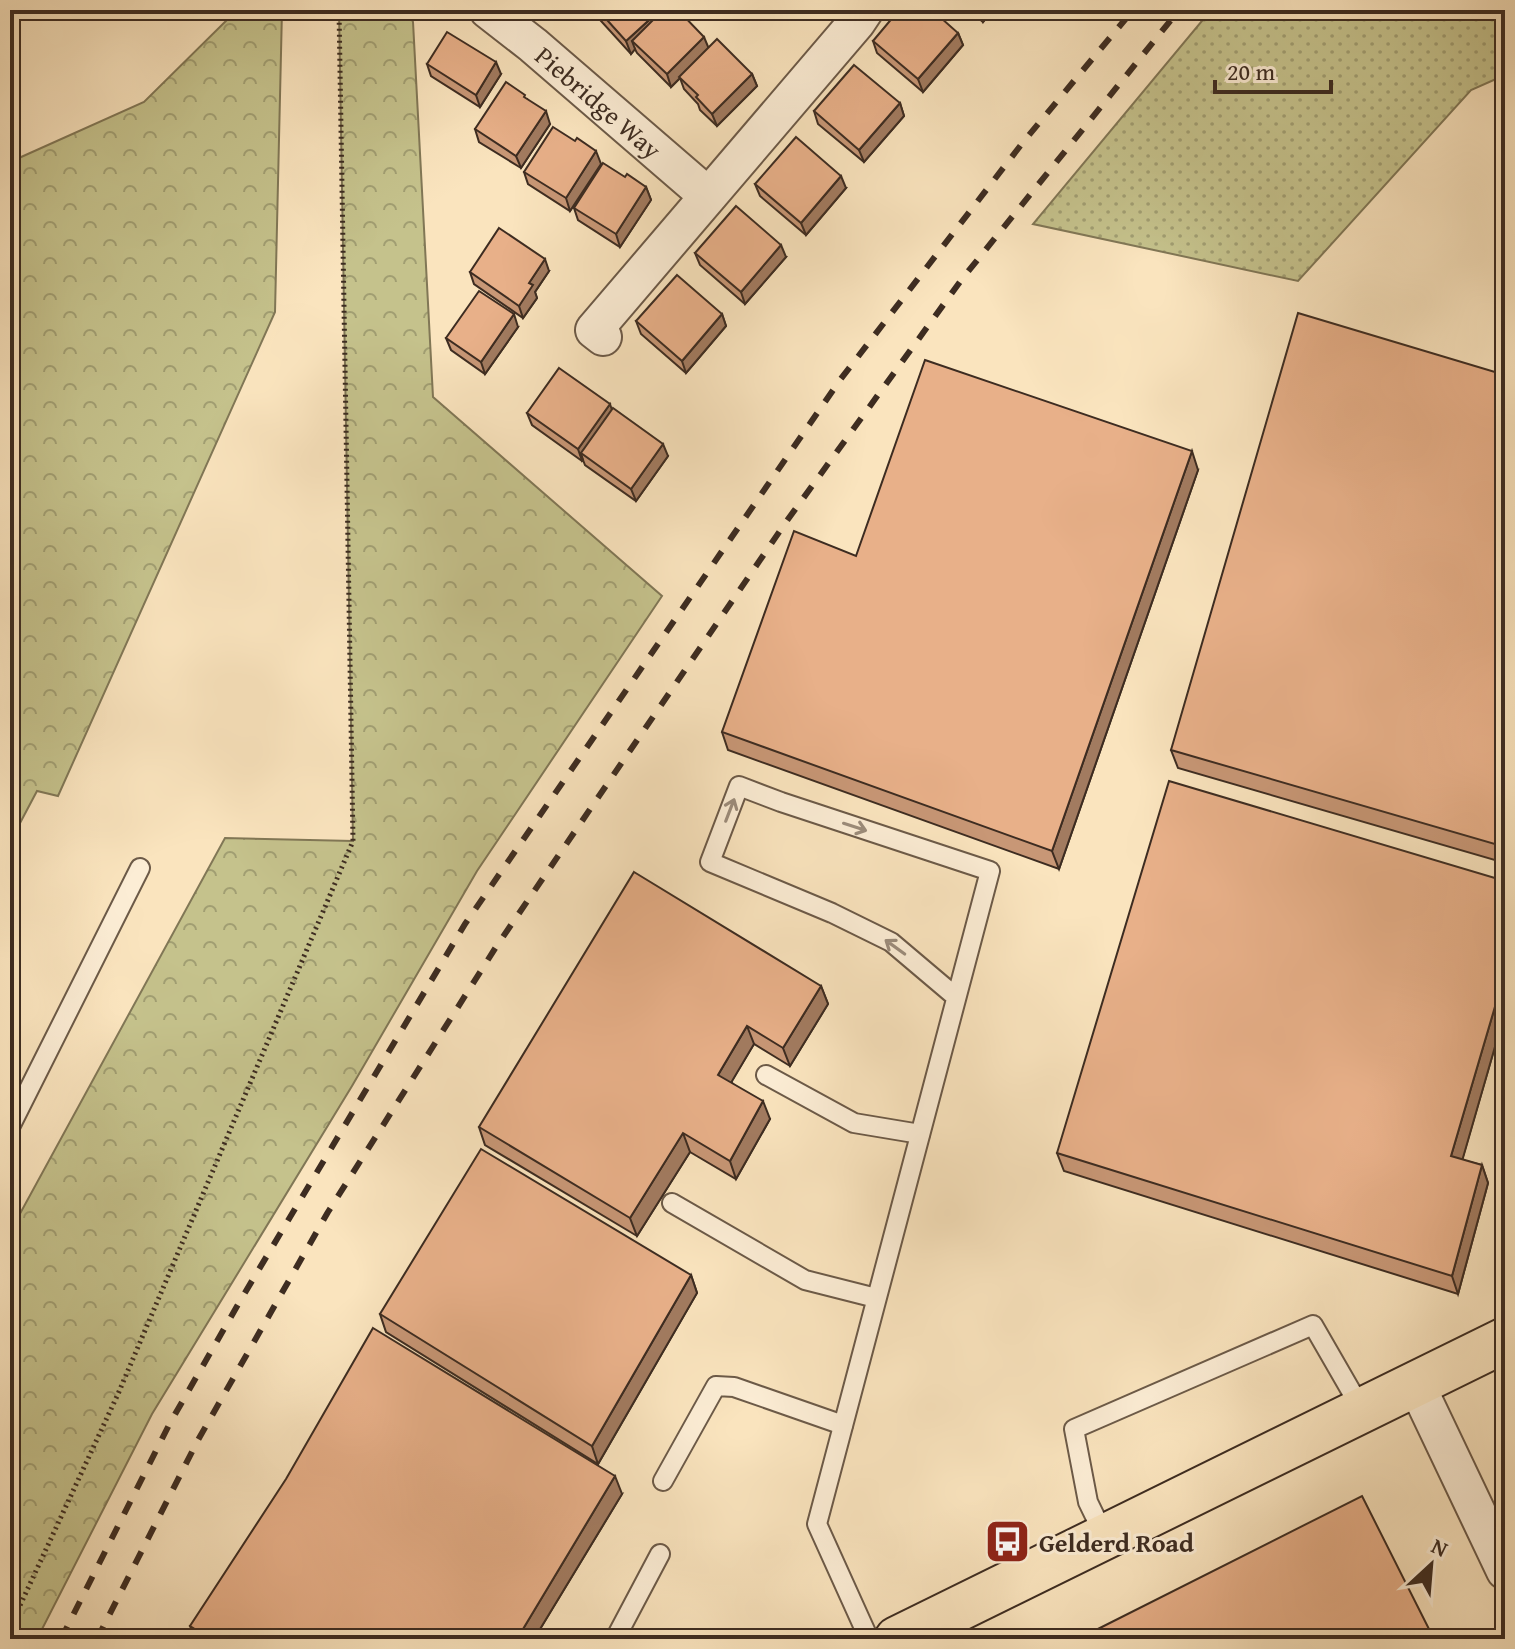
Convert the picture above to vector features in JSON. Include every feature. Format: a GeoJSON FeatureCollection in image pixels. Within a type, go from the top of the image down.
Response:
{"type":"FeatureCollection","features":[{"type":"Feature","properties":{"kind":"main road"},"geometry":{"type":"LineString","coordinates":[[897,1639],[1505,1340]]}},
{"type":"Feature","properties":{"kind":"street","name":"Piebridge Way"},"geometry":{"type":"LineString","coordinates":[[488,10],[708,196]]}},
{"type":"Feature","properties":{"kind":"street"},"geometry":{"type":"LineString","coordinates":[[603,337],[594,330],[865,10]]}},
{"type":"Feature","properties":{"kind":"street"},"geometry":{"type":"LineString","coordinates":[[1416,1384],[1505,1571]]}},
{"type":"Feature","properties":{"kind":"lane"},"geometry":{"type":"LineString","coordinates":[[869,1639],[817,1524],[990,871],[739,786],[710,862],[832,913],[891,942],[956,997]]}},
{"type":"Feature","properties":{"kind":"lane"},"geometry":{"type":"LineString","coordinates":[[10,1127],[140,868]]}},
{"type":"Feature","properties":{"kind":"lane"},"geometry":{"type":"LineString","coordinates":[[766,1075],[854,1123],[920,1134]]}},
{"type":"Feature","properties":{"kind":"lane"},"geometry":{"type":"LineString","coordinates":[[672,1203],[805,1280],[876,1298]]}},
{"type":"Feature","properties":{"kind":"lane"},"geometry":{"type":"LineString","coordinates":[[1105,1537],[1088,1502],[1074,1429],[1313,1325],[1362,1410]]}},
{"type":"Feature","properties":{"kind":"lane"},"geometry":{"type":"LineString","coordinates":[[663,1481],[716,1386],[734,1387],[843,1425]]}},
{"type":"Feature","properties":{"kind":"lane"},"geometry":{"type":"LineString","coordinates":[[615,1639],[660,1554]]}},
{"type":"Feature","properties":{"kind":"path"},"geometry":{"type":"LineString","coordinates":[[10,1627],[118,1394],[353,841],[339,10]]}},
{"type":"Feature","properties":{"kind":"green space"},"geometry":{"type":"Polygon","coordinates":[[[237,10],[282,10],[275,312],[58,796],[37,791],[10,842],[10,162],[144,102],[237,10]]]}},
{"type":"Feature","properties":{"kind":"green space"},"geometry":{"type":"Polygon","coordinates":[[[339,10],[408,10],[413,22],[433,397],[662,596],[477,871],[352,1086],[152,1414],[37,1639],[10,1639],[10,1232],[225,838],[353,841],[339,10]]]}},
{"type":"Feature","properties":{"kind":"green space"},"geometry":{"type":"Polygon","coordinates":[[[1211,10],[1505,10],[1505,75],[1471,90],[1298,281],[1033,224],[1211,10]]]}},
{"type":"Feature","properties":{"kind":"building"},"geometry":{"type":"Polygon","coordinates":[[[598,10],[660,10],[626,41],[598,10]]]}},
{"type":"Feature","properties":{"kind":"building"},"geometry":{"type":"Polygon","coordinates":[[[663,10],[678,10],[704,37],[667,74],[632,41],[663,10]]]}},
{"type":"Feature","properties":{"kind":"building"},"geometry":{"type":"Polygon","coordinates":[[[899,10],[932,10],[958,33],[918,79],[873,41],[899,10]]]}},
{"type":"Feature","properties":{"kind":"building"},"geometry":{"type":"Polygon","coordinates":[[[447,32],[496,62],[476,95],[427,64],[447,32]]]}},
{"type":"Feature","properties":{"kind":"building"},"geometry":{"type":"Polygon","coordinates":[[[717,39],[752,74],[712,114],[679,77],[717,39]]]}},
{"type":"Feature","properties":{"kind":"building"},"geometry":{"type":"Polygon","coordinates":[[[854,65],[900,103],[859,150],[814,111],[854,65]]]}},
{"type":"Feature","properties":{"kind":"building"},"geometry":{"type":"Polygon","coordinates":[[[506,82],[546,111],[516,156],[475,129],[506,82]]]}},
{"type":"Feature","properties":{"kind":"building"},"geometry":{"type":"Polygon","coordinates":[[[553,127],[596,151],[566,198],[524,172],[553,127]]]}},
{"type":"Feature","properties":{"kind":"building"},"geometry":{"type":"Polygon","coordinates":[[[796,137],[841,176],[801,223],[755,184],[796,137]]]}},
{"type":"Feature","properties":{"kind":"building"},"geometry":{"type":"Polygon","coordinates":[[[603,163],[646,187],[616,234],[574,208],[603,163]]]}},
{"type":"Feature","properties":{"kind":"building"},"geometry":{"type":"Polygon","coordinates":[[[736,206],[781,245],[741,292],[695,253],[736,206]]]}},
{"type":"Feature","properties":{"kind":"building"},"geometry":{"type":"Polygon","coordinates":[[[499,228],[545,259],[519,306],[470,272],[499,228]]]}},
{"type":"Feature","properties":{"kind":"building"},"geometry":{"type":"Polygon","coordinates":[[[677,275],[722,314],[682,361],[636,321],[677,275]]]}},
{"type":"Feature","properties":{"kind":"building"},"geometry":{"type":"Polygon","coordinates":[[[479,291],[514,314],[481,362],[446,338],[479,291]]]}},
{"type":"Feature","properties":{"kind":"building"},"geometry":{"type":"Polygon","coordinates":[[[1298,313],[1505,375],[1505,847],[1171,750],[1298,313]]]}},
{"type":"Feature","properties":{"kind":"building"},"geometry":{"type":"Polygon","coordinates":[[[925,360],[1192,451],[1052,851],[722,732],[794,531],[856,556],[925,360]]]}},
{"type":"Feature","properties":{"kind":"building"},"geometry":{"type":"Polygon","coordinates":[[[559,368],[610,404],[578,449],[527,413],[559,368]]]}},
{"type":"Feature","properties":{"kind":"building"},"geometry":{"type":"Polygon","coordinates":[[[613,408],[663,444],[631,489],[581,453],[613,408]]]}},
{"type":"Feature","properties":{"kind":"building"},"geometry":{"type":"Polygon","coordinates":[[[1169,781],[1505,881],[1505,995],[1499,993],[1451,1156],[1482,1165],[1452,1276],[1057,1153],[1169,781]]]}},
{"type":"Feature","properties":{"kind":"building"},"geometry":{"type":"Polygon","coordinates":[[[634,872],[821,986],[783,1048],[747,1026],[718,1075],[763,1101],[730,1161],[683,1133],[630,1218],[479,1127],[634,872]]]}},
{"type":"Feature","properties":{"kind":"building"},"geometry":{"type":"Polygon","coordinates":[[[481,1149],[691,1275],[592,1446],[380,1314],[481,1149]]]}},
{"type":"Feature","properties":{"kind":"building"},"geometry":{"type":"Polygon","coordinates":[[[373,1328],[615,1476],[517,1639],[446,1639],[435,1632],[431,1639],[211,1639],[190,1626],[286,1479],[373,1328]]]}},
{"type":"Feature","properties":{"kind":"building"},"geometry":{"type":"Polygon","coordinates":[[[1362,1496],[1434,1639],[1078,1639],[1362,1496]]]}},
{"type":"Feature","properties":{"kind":"railway"},"geometry":{"type":"LineString","coordinates":[[61,1639],[170,1423],[465,924],[840,380],[1024,141],[1133,10]]}},
{"type":"Feature","properties":{"kind":"railway"},"geometry":{"type":"LineString","coordinates":[[97,1639],[198,1440],[328,1212],[496,947],[786,522],[962,279],[1179,10]]}},
{"type":"Feature","properties":{"kind":"place","name":"Gelderd Road"},"geometry":{"type":"Point","coordinates":[1008,1542]}}]}
